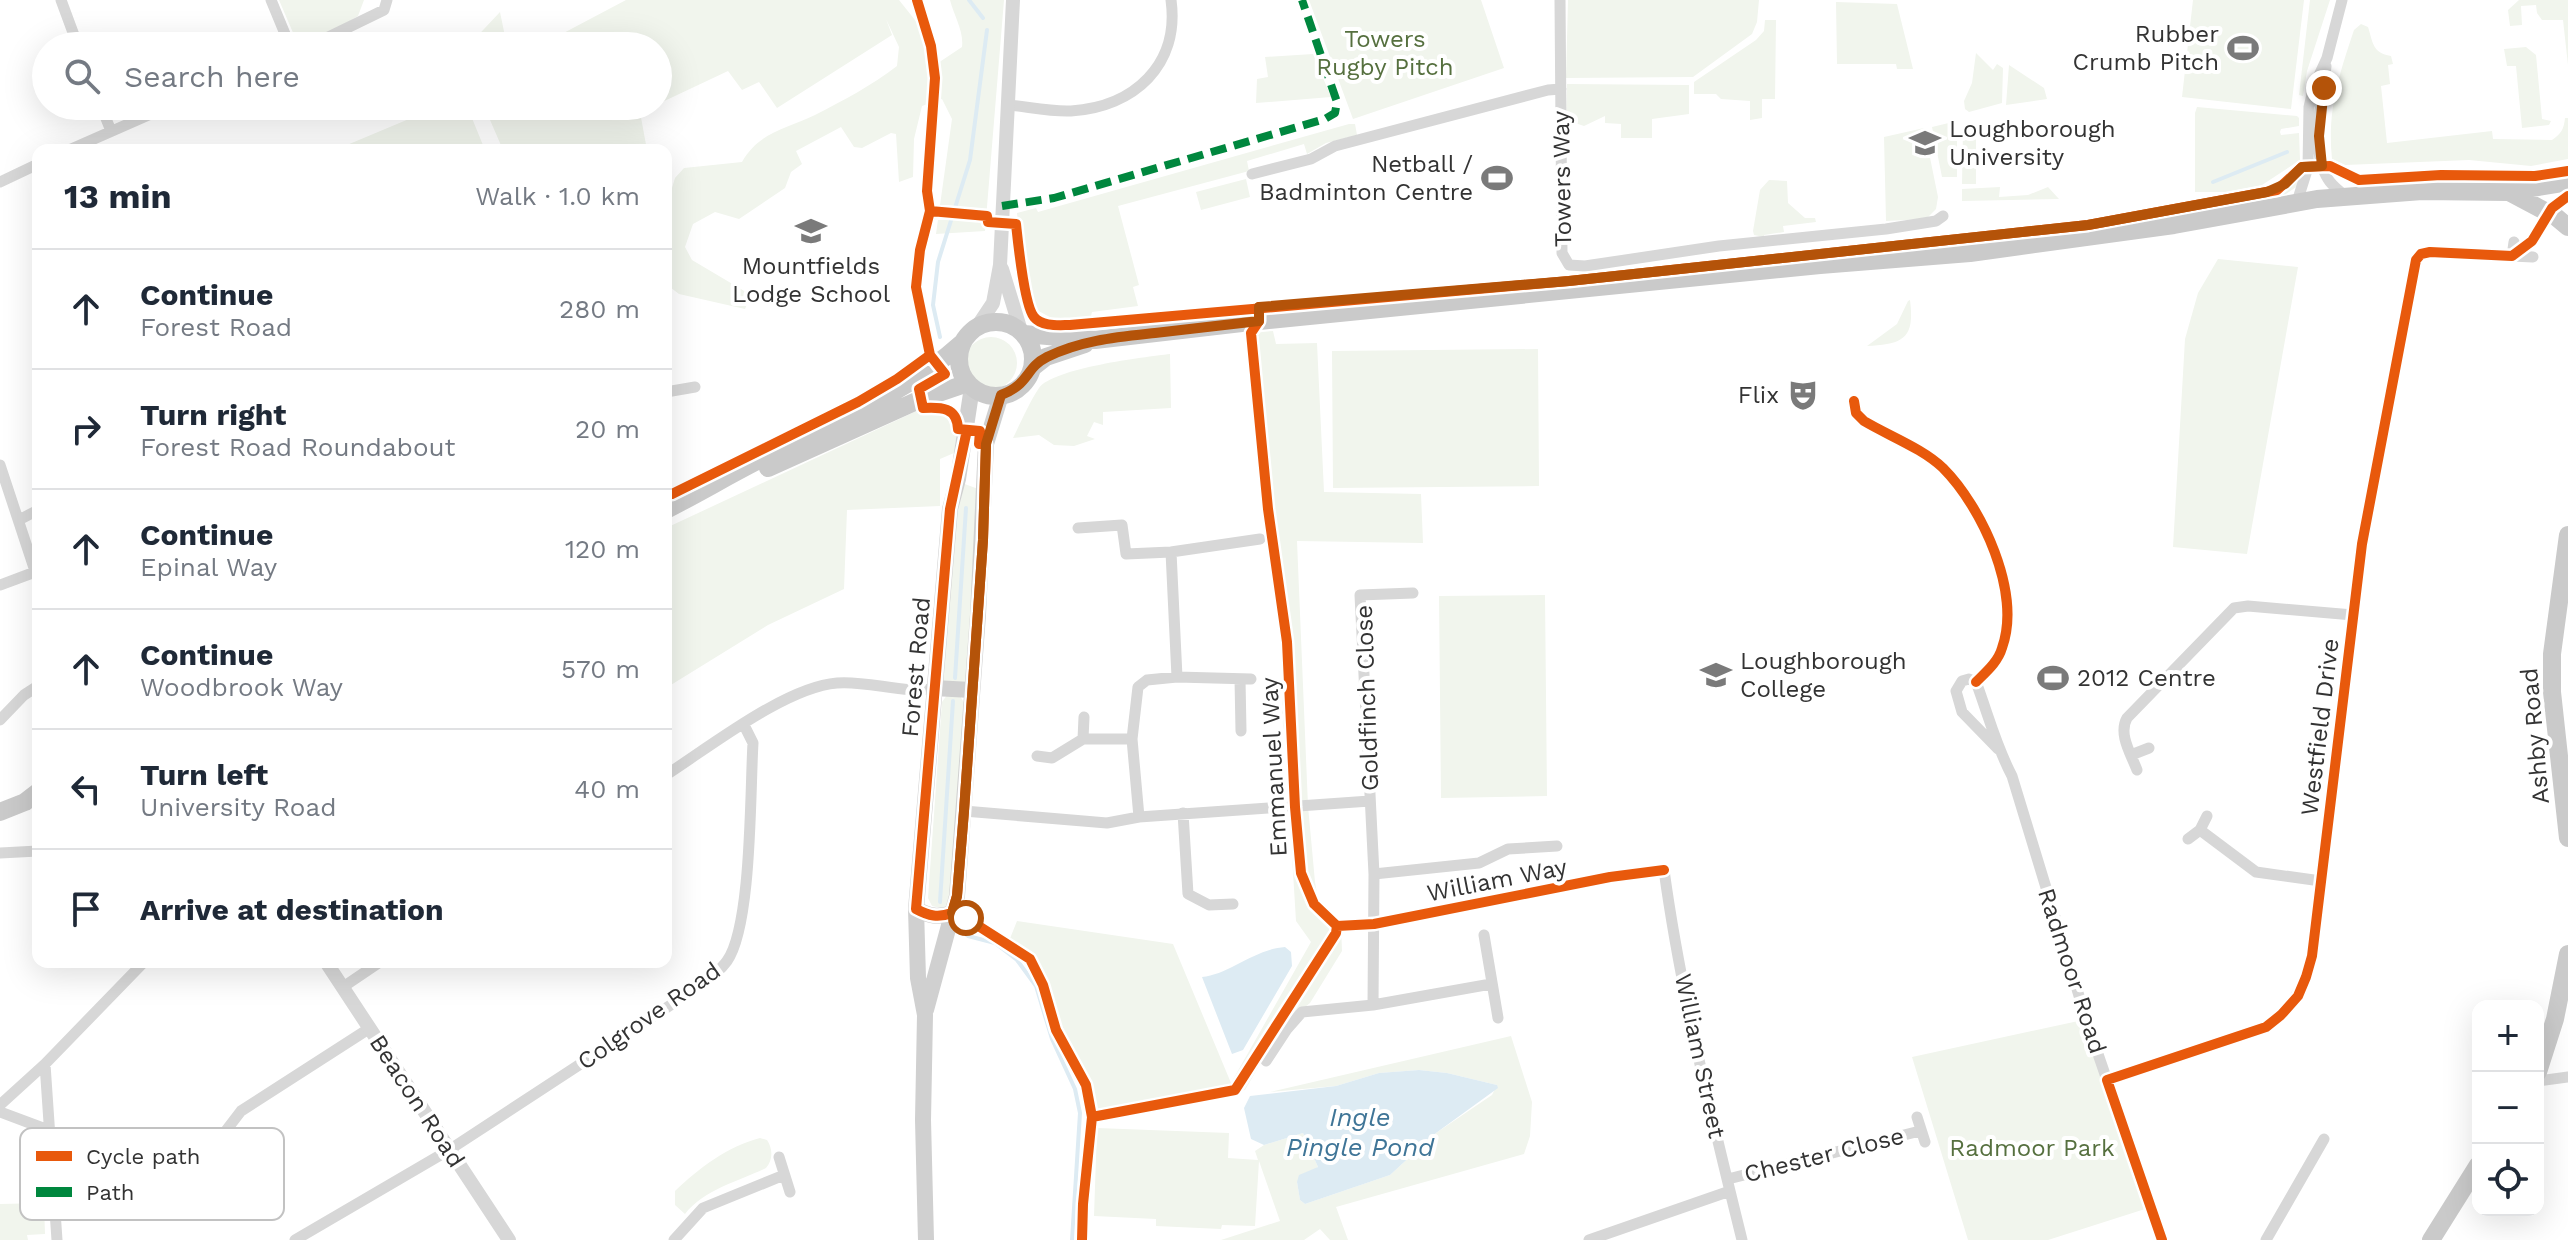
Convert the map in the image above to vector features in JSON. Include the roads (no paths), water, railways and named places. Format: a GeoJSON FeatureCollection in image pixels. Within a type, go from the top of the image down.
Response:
{"type":"FeatureCollection","features":[{"type":"Feature","properties":{"kind":"main road"},"geometry":{"type":"LineString","coordinates":[[672,507],[891,394],[938,365],[977,327],[987,323],[1001,322],[1022,333],[1095,340],[1274,319],[1970,253],[2174,225],[2297,202],[2422,191],[2509,192],[2568,182]]}},
{"type":"Feature","properties":{"kind":"main road"},"geometry":{"type":"LineString","coordinates":[[2509,192],[2556,217],[2568,227]]}},
{"type":"Feature","properties":{"kind":"main road"},"geometry":{"type":"LineString","coordinates":[[1022,333],[1030,346],[1032,368]]}},
{"type":"Feature","properties":{"kind":"main road"},"geometry":{"type":"LineString","coordinates":[[962,343],[959,365],[970,385],[987,395],[1001,395],[1017,389],[1032,368],[1046,357],[1095,340]]}},
{"type":"Feature","properties":{"kind":"main road"},"geometry":{"type":"LineString","coordinates":[[698,494],[751,476],[921,399],[970,385]]}},
{"type":"Feature","properties":{"kind":"main road","name":"Forest Road"},"geometry":{"type":"LineString","coordinates":[[926,1240],[923,1120],[925,1015],[917,962],[916,909],[950,509],[961,464],[970,385]]}},
{"type":"Feature","properties":{"kind":"main road","name":"Forest Road"},"geometry":{"type":"LineString","coordinates":[[925,1015],[957,896],[979,600],[986,444],[1001,395]]}},
{"type":"Feature","properties":{"kind":"main road","name":"Ashby Road"},"geometry":{"type":"LineString","coordinates":[[2568,535],[2552,654],[2552,692],[2568,838]]}},
{"type":"Feature","properties":{"kind":"main road"},"geometry":{"type":"LineString","coordinates":[[934,688],[971,690]]}},
{"type":"Feature","properties":{"kind":"main road"},"geometry":{"type":"LineString","coordinates":[[0,812],[32,798]]}},
{"type":"Feature","properties":{"kind":"main road"},"geometry":{"type":"LineString","coordinates":[[916,909],[941,917],[952,913]]}},
{"type":"Feature","properties":{"kind":"main road"},"geometry":{"type":"LineString","coordinates":[[2544,1053],[2555,1019],[2568,954]]}},
{"type":"Feature","properties":{"kind":"main road"},"geometry":{"type":"LineString","coordinates":[[2431,1240],[2472,1175]]}},
{"type":"Feature","properties":{"kind":"street"},"geometry":{"type":"LineString","coordinates":[[61,0],[73,32]]}},
{"type":"Feature","properties":{"kind":"street"},"geometry":{"type":"LineString","coordinates":[[271,0],[284,32]]}},
{"type":"Feature","properties":{"kind":"street"},"geometry":{"type":"LineString","coordinates":[[339,32],[384,10],[387,0]]}},
{"type":"Feature","properties":{"kind":"street"},"geometry":{"type":"LineString","coordinates":[[977,327],[993,303],[1000,265],[1013,0]]}},
{"type":"Feature","properties":{"kind":"street"},"geometry":{"type":"LineString","coordinates":[[1009,105],[1067,111],[1111,104],[1125,97],[1149,77],[1166,52],[1172,34],[1171,0]]}},
{"type":"Feature","properties":{"kind":"street","name":"Towers Way"},"geometry":{"type":"LineString","coordinates":[[1560,0],[1562,253],[1569,265],[1585,266],[1719,246],[1886,229],[1936,221],[1943,216]]}},
{"type":"Feature","properties":{"kind":"street"},"geometry":{"type":"LineString","coordinates":[[2342,0],[2327,58],[2319,136],[2322,166],[2329,181],[2346,197]]}},
{"type":"Feature","properties":{"kind":"street"},"geometry":{"type":"LineString","coordinates":[[2297,202],[2308,167],[2309,107],[2314,86],[2327,58]]}},
{"type":"Feature","properties":{"kind":"street"},"geometry":{"type":"LineString","coordinates":[[1252,174],[1311,159],[1335,146],[1561,89]]}},
{"type":"Feature","properties":{"kind":"street"},"geometry":{"type":"LineString","coordinates":[[107,120],[111,131]]}},
{"type":"Feature","properties":{"kind":"street"},"geometry":{"type":"LineString","coordinates":[[82,144],[137,120]]}},
{"type":"Feature","properties":{"kind":"street"},"geometry":{"type":"LineString","coordinates":[[0,182],[32,167]]}},
{"type":"Feature","properties":{"kind":"street"},"geometry":{"type":"LineString","coordinates":[[2514,242],[2512,256],[2533,257]]}},
{"type":"Feature","properties":{"kind":"street","name":"Westfield Drive"},"geometry":{"type":"LineString","coordinates":[[2107,1080],[2266,1027],[2298,996],[2312,956],[2365,529],[2416,260],[2421,254],[2430,252],[2512,256]]}},
{"type":"Feature","properties":{"kind":"street"},"geometry":{"type":"LineString","coordinates":[[1000,265],[1022,333]]}},
{"type":"Feature","properties":{"kind":"street"},"geometry":{"type":"LineString","coordinates":[[672,391],[695,387]]}},
{"type":"Feature","properties":{"kind":"street"},"geometry":{"type":"LineString","coordinates":[[0,465],[32,560]]}},
{"type":"Feature","properties":{"kind":"street"},"geometry":{"type":"LineString","coordinates":[[19,520],[32,513]]}},
{"type":"Feature","properties":{"kind":"street"},"geometry":{"type":"LineString","coordinates":[[1078,528],[1122,525],[1126,554],[1171,552],[1260,539]]}},
{"type":"Feature","properties":{"kind":"street"},"geometry":{"type":"LineString","coordinates":[[1171,552],[1177,677]]}},
{"type":"Feature","properties":{"kind":"street"},"geometry":{"type":"LineString","coordinates":[[0,585],[32,577]]}},
{"type":"Feature","properties":{"kind":"street","name":"Goldfinch Close"},"geometry":{"type":"LineString","coordinates":[[1370,801],[1360,595],[1413,593]]}},
{"type":"Feature","properties":{"kind":"street"},"geometry":{"type":"LineString","coordinates":[[2137,770],[2124,735],[2123,725],[2127,718],[2234,608],[2248,606],[2353,615]]}},
{"type":"Feature","properties":{"kind":"street"},"geometry":{"type":"LineString","coordinates":[[1139,817],[1132,739],[1138,687],[1147,680],[1177,677],[1246,679],[1241,731]]}},
{"type":"Feature","properties":{"kind":"street","name":"Radmoor Road"},"geometry":{"type":"LineString","coordinates":[[1998,749],[1962,712],[1956,699],[1956,691],[1962,681],[1969,679],[1976,682],[1998,749],[2018,793],[2084,1014],[2162,1240]]}},
{"type":"Feature","properties":{"kind":"street"},"geometry":{"type":"LineString","coordinates":[[672,771],[794,693],[811,687],[842,682],[904,687],[921,684],[934,688]]}},
{"type":"Feature","properties":{"kind":"street"},"geometry":{"type":"LineString","coordinates":[[0,720],[32,690]]}},
{"type":"Feature","properties":{"kind":"street"},"geometry":{"type":"LineString","coordinates":[[1083,739],[1084,717]]}},
{"type":"Feature","properties":{"kind":"street","name":"Colgrove Road"},"geometry":{"type":"LineString","coordinates":[[295,1240],[449,1150],[689,993],[726,963],[739,931],[743,903],[753,743],[744,725]]}},
{"type":"Feature","properties":{"kind":"street"},"geometry":{"type":"LineString","coordinates":[[1037,756],[1052,758],[1083,739],[1132,739]]}},
{"type":"Feature","properties":{"kind":"street"},"geometry":{"type":"LineString","coordinates":[[2131,755],[2149,748]]}},
{"type":"Feature","properties":{"kind":"street"},"geometry":{"type":"LineString","coordinates":[[964,811],[1107,823],[1183,813],[1370,801],[1374,874],[1373,1005]]}},
{"type":"Feature","properties":{"kind":"street"},"geometry":{"type":"LineString","coordinates":[[1183,813],[1188,894],[1209,905],[1233,904]]}},
{"type":"Feature","properties":{"kind":"street"},"geometry":{"type":"LineString","coordinates":[[2188,839],[2200,830],[2207,816]]}},
{"type":"Feature","properties":{"kind":"street"},"geometry":{"type":"LineString","coordinates":[[2200,830],[2256,872],[2321,881]]}},
{"type":"Feature","properties":{"kind":"street"},"geometry":{"type":"LineString","coordinates":[[1374,874],[1479,863],[1508,849],[1557,846]]}},
{"type":"Feature","properties":{"kind":"street"},"geometry":{"type":"LineString","coordinates":[[0,853],[32,851]]}},
{"type":"Feature","properties":{"kind":"street","name":"William Street"},"geometry":{"type":"LineString","coordinates":[[1664,870],[1706,1091],[1742,1240]]}},
{"type":"Feature","properties":{"kind":"street"},"geometry":{"type":"LineString","coordinates":[[1484,935],[1498,1018]]}},
{"type":"Feature","properties":{"kind":"street"},"geometry":{"type":"LineString","coordinates":[[0,1105],[45,1064],[138,968]]}},
{"type":"Feature","properties":{"kind":"street","name":"Beacon Road"},"geometry":{"type":"LineString","coordinates":[[330,968],[509,1240]]}},
{"type":"Feature","properties":{"kind":"street"},"geometry":{"type":"LineString","coordinates":[[343,987],[371,968]]}},
{"type":"Feature","properties":{"kind":"street"},"geometry":{"type":"LineString","coordinates":[[1266,1061],[1302,1012],[1373,1005],[1491,984]]}},
{"type":"Feature","properties":{"kind":"street"},"geometry":{"type":"LineString","coordinates":[[228,1128],[241,1111],[370,1028]]}},
{"type":"Feature","properties":{"kind":"street"},"geometry":{"type":"LineString","coordinates":[[45,1064],[51,1128]]}},
{"type":"Feature","properties":{"kind":"street"},"geometry":{"type":"LineString","coordinates":[[2544,1080],[2568,1077]]}},
{"type":"Feature","properties":{"kind":"street"},"geometry":{"type":"LineString","coordinates":[[0,1112],[43,1128]]}},
{"type":"Feature","properties":{"kind":"street","name":"Chester Close"},"geometry":{"type":"LineString","coordinates":[[1589,1240],[1729,1185],[1923,1136],[1917,1117]]}},
{"type":"Feature","properties":{"kind":"street"},"geometry":{"type":"LineString","coordinates":[[2266,1240],[2324,1139]]}},
{"type":"Feature","properties":{"kind":"street"},"geometry":{"type":"LineString","coordinates":[[779,1157],[790,1192]]}},
{"type":"Feature","properties":{"kind":"street"},"geometry":{"type":"LineString","coordinates":[[674,1240],[703,1208],[784,1175]]}},
{"type":"Feature","properties":{"kind":"street"},"geometry":{"type":"LineString","coordinates":[[56,1220],[57,1240]]}},
{"type":"Feature","properties":{"kind":"water"},"geometry":{"type":"Polygon","coordinates":[[[1285,947],[1291,952],[1292,966],[1243,1050],[1232,1054],[1202,977],[1222,972],[1263,952],[1285,947]]]}},
{"type":"Feature","properties":{"kind":"water","name":"Ingle Pingle Pond"},"geometry":{"type":"Polygon","coordinates":[[[1419,1070],[1447,1073],[1497,1085],[1498,1088],[1436,1133],[1390,1175],[1305,1204],[1300,1200],[1299,1175],[1318,1167],[1303,1133],[1264,1145],[1251,1139],[1244,1108],[1250,1096],[1336,1086],[1379,1073],[1419,1070]]]}},
{"type":"Feature","properties":{"kind":"waterway"},"geometry":{"type":"LineString","coordinates":[[969,0],[983,18]]}},
{"type":"Feature","properties":{"kind":"waterway"},"geometry":{"type":"LineString","coordinates":[[940,337],[933,305],[938,262],[970,160],[987,30]]}},
{"type":"Feature","properties":{"kind":"waterway"},"geometry":{"type":"LineString","coordinates":[[2213,182],[2287,152]]}},
{"type":"Feature","properties":{"kind":"waterway"},"geometry":{"type":"LineString","coordinates":[[955,678],[966,508]]}},
{"type":"Feature","properties":{"kind":"waterway"},"geometry":{"type":"LineString","coordinates":[[940,902],[953,701]]}},
{"type":"Feature","properties":{"kind":"waterway"},"geometry":{"type":"LineString","coordinates":[[958,928],[968,936],[995,943],[1017,960],[1036,986],[1052,1039],[1075,1089],[1080,1113],[1072,1240]]}},
{"type":"Feature","properties":{"kind":"place","name":"Rubber Crumb Pitch"},"geometry":{"type":"Point","coordinates":[2243,48]}},
{"type":"Feature","properties":{"kind":"place","name":"Loughborough University"},"geometry":{"type":"Point","coordinates":[1925,143]}},
{"type":"Feature","properties":{"kind":"place","name":"Netball / Badminton Centre"},"geometry":{"type":"Point","coordinates":[1497,178]}},
{"type":"Feature","properties":{"kind":"place","name":"Mountfields Lodge School"},"geometry":{"type":"Point","coordinates":[811,231]}},
{"type":"Feature","properties":{"kind":"place","name":"Flix"},"geometry":{"type":"Point","coordinates":[1803,395]}},
{"type":"Feature","properties":{"kind":"place","name":"Loughborough College"},"geometry":{"type":"Point","coordinates":[1716,675]}},
{"type":"Feature","properties":{"kind":"place","name":"2012 Centre"},"geometry":{"type":"Point","coordinates":[2053,678]}},
{"type":"Feature","properties":{"kind":"park label","name":"Towers Rugby Pitch"},"geometry":{"type":"Point","coordinates":[1385,53]}},
{"type":"Feature","properties":{"kind":"park label","name":"Radmoor Park"},"geometry":{"type":"Point","coordinates":[2032,1148]}}]}
